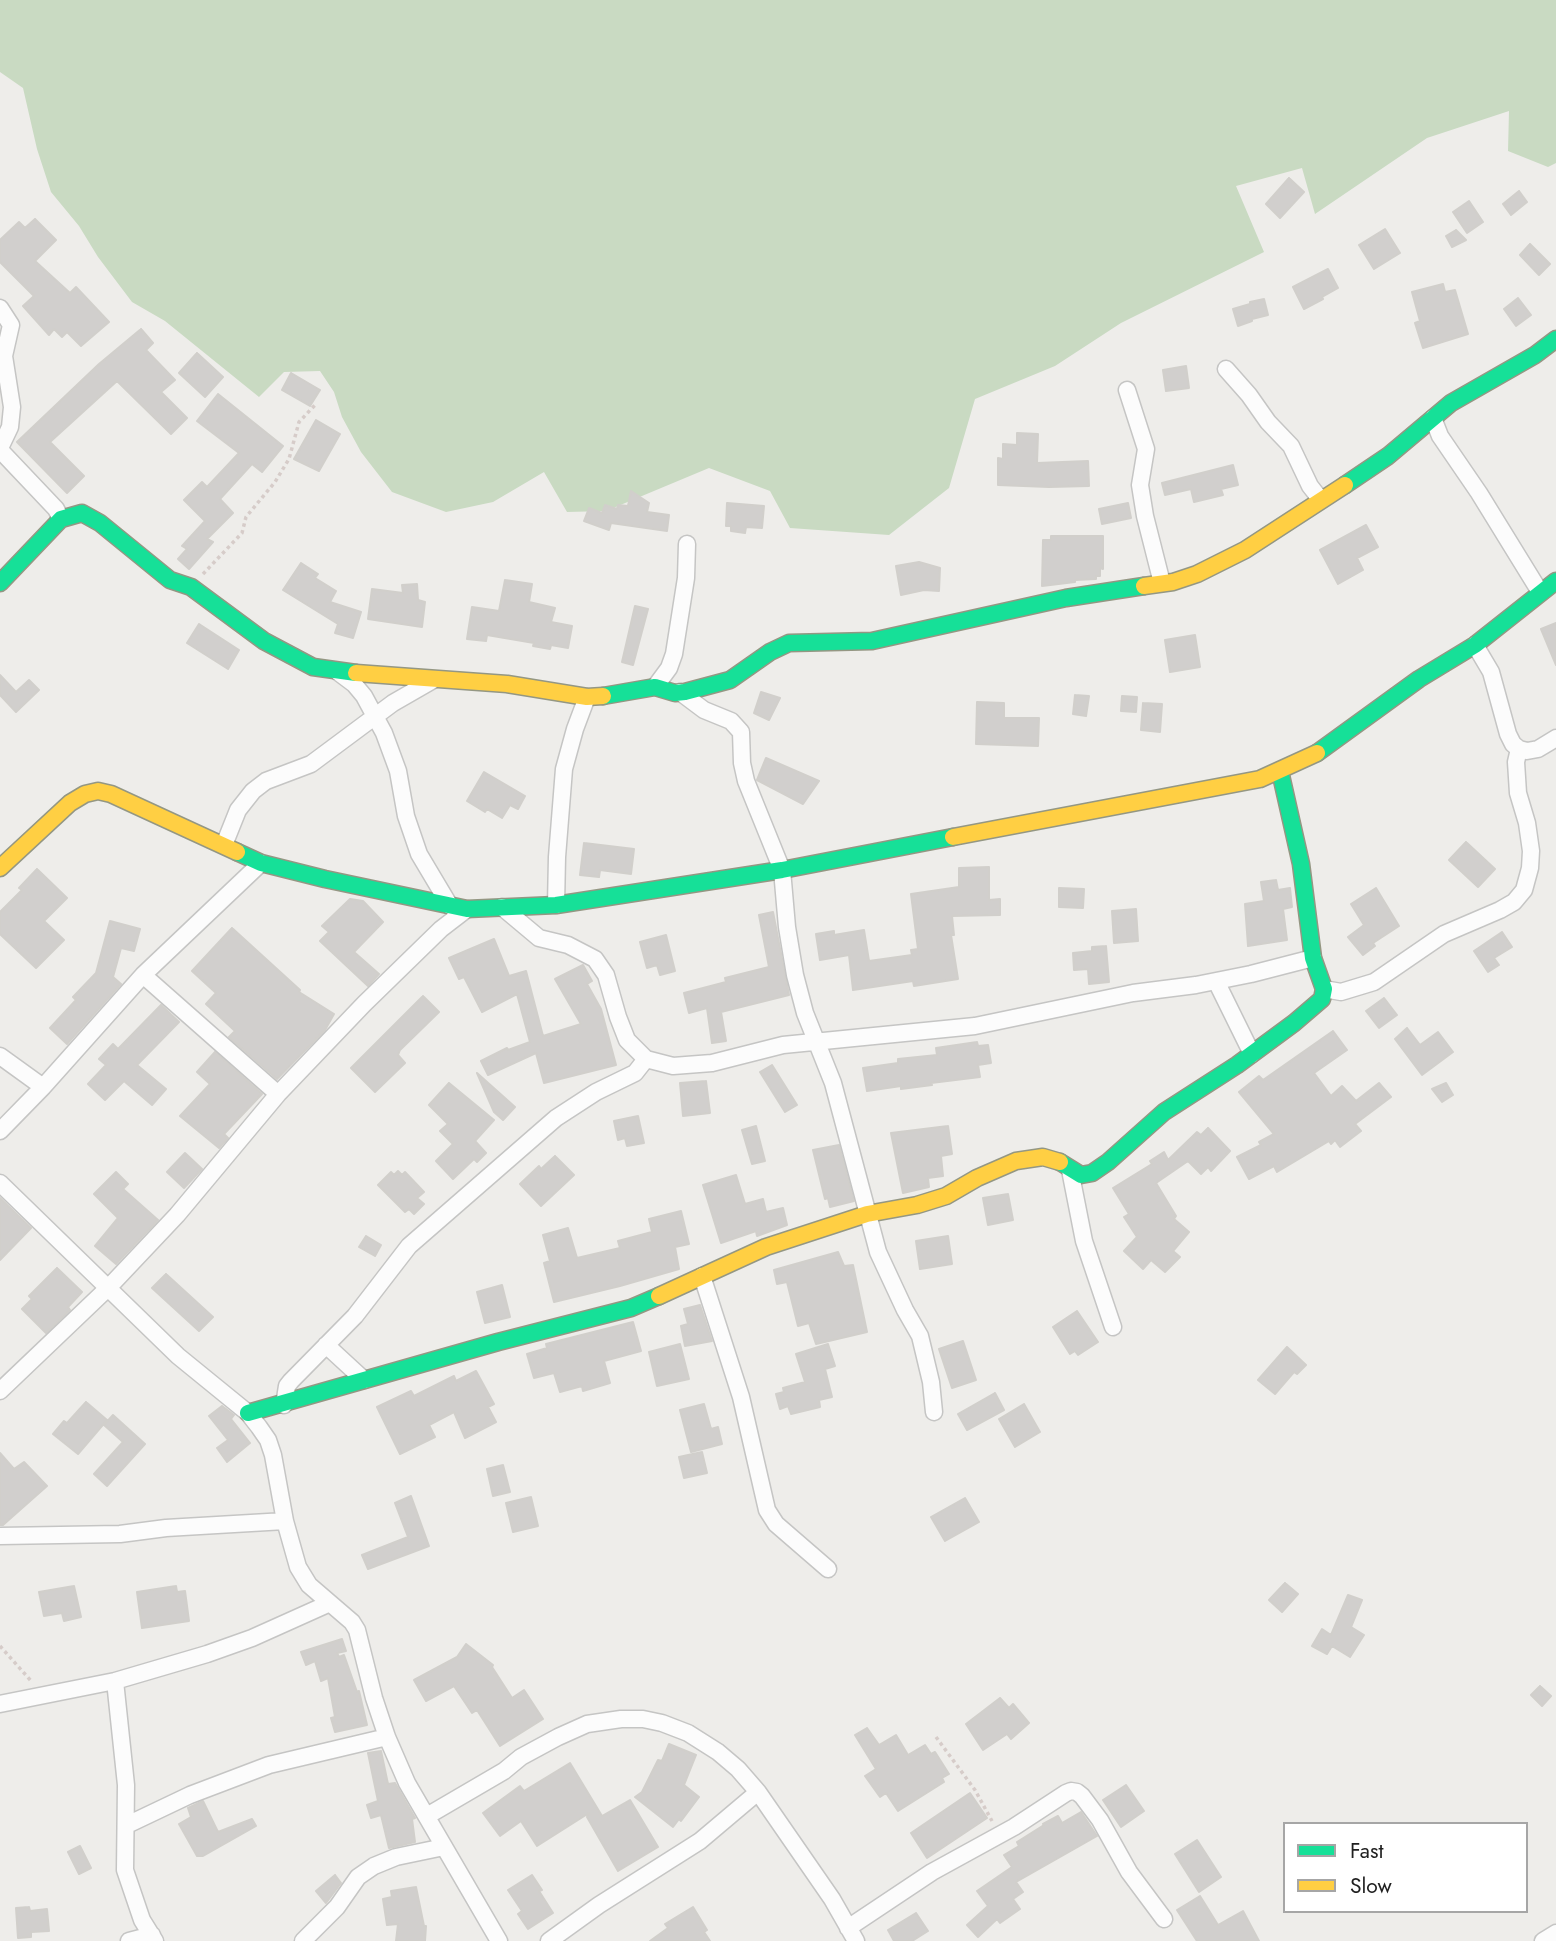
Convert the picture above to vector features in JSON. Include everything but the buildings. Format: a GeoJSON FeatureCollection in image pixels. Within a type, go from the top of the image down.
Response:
{"type":"FeatureCollection","features":[{"type":"Feature","properties":{"kind":"street"},"geometry":{"type":"LineString","coordinates":[[0,308],[11,325],[4,356],[12,407],[9,427],[0,449],[56,509],[61,519]]}},
{"type":"Feature","properties":{"kind":"street"},"geometry":{"type":"LineString","coordinates":[[0,583],[61,519],[82,513],[100,523],[170,580],[191,587],[264,641],[313,667],[338,672],[507,684],[587,697],[655,687],[680,692],[730,680],[770,652],[789,643],[850,643],[872,640],[1066,598],[1162,583],[1197,574],[1245,550],[1388,456],[1451,403],[1556,340]]}},
{"type":"Feature","properties":{"kind":"street"},"geometry":{"type":"LineString","coordinates":[[1226,369],[1291,446],[1310,486],[1321,500]]}},
{"type":"Feature","properties":{"kind":"street"},"geometry":{"type":"LineString","coordinates":[[1127,390],[1146,449],[1140,485],[1162,583]]}},
{"type":"Feature","properties":{"kind":"street"},"geometry":{"type":"LineString","coordinates":[[1433,418],[1440,436],[1540,592]]}},
{"type":"Feature","properties":{"kind":"street"},"geometry":{"type":"LineString","coordinates":[[655,687],[669,668],[674,654],[686,578],[687,544]]}},
{"type":"Feature","properties":{"kind":"street"},"geometry":{"type":"LineString","coordinates":[[0,868],[70,803],[85,794],[98,791],[111,794],[261,863],[467,909],[556,905],[782,870],[1261,779],[1322,751],[1419,679],[1475,645],[1556,581]]}},
{"type":"Feature","properties":{"kind":"street"},"geometry":{"type":"LineString","coordinates":[[1324,989],[1341,992],[1374,982],[1444,934],[1514,902],[1524,890],[1531,851],[1527,823],[1518,793],[1516,769],[1519,750],[1508,734],[1491,672],[1475,645]]}},
{"type":"Feature","properties":{"kind":"street"},"geometry":{"type":"LineString","coordinates":[[338,672],[354,684],[375,716],[398,771],[406,816],[419,855],[450,906]]}},
{"type":"Feature","properties":{"kind":"street"},"geometry":{"type":"LineString","coordinates":[[224,845],[238,810],[253,791],[266,781],[311,764],[399,699],[436,679]]}},
{"type":"Feature","properties":{"kind":"street"},"geometry":{"type":"LineString","coordinates":[[680,692],[704,710],[731,721],[741,732],[742,763],[746,781],[782,870],[783,898],[795,975],[816,1042],[833,1083],[877,1252],[920,1336],[931,1382],[934,1412]]}},
{"type":"Feature","properties":{"kind":"street"},"geometry":{"type":"LineString","coordinates":[[556,905],[564,769],[587,697]]}},
{"type":"Feature","properties":{"kind":"street"},"geometry":{"type":"LineString","coordinates":[[1519,750],[1538,749],[1556,738]]}},
{"type":"Feature","properties":{"kind":"street"},"geometry":{"type":"LineString","coordinates":[[248,1413],[284,1405],[498,1342],[618,1312],[766,1247],[867,1214],[917,1205],[946,1196],[1004,1165],[1032,1157],[1057,1160],[1081,1175],[1092,1173],[1164,1112],[1252,1054],[1318,1003],[1324,989],[1313,958],[1301,864],[1280,771]]}},
{"type":"Feature","properties":{"kind":"street"},"geometry":{"type":"LineString","coordinates":[[0,1130],[43,1087],[143,975],[261,863]]}},
{"type":"Feature","properties":{"kind":"street"},"geometry":{"type":"LineString","coordinates":[[502,907],[539,938],[590,954],[600,963],[627,1040],[646,1059],[673,1066],[693,1066],[762,1049],[975,1026],[1133,993],[1216,981],[1313,958]]}},
{"type":"Feature","properties":{"kind":"street"},"geometry":{"type":"LineString","coordinates":[[0,1391],[109,1287],[177,1214],[278,1094],[417,951],[467,909]]}},
{"type":"Feature","properties":{"kind":"street"},"geometry":{"type":"LineString","coordinates":[[143,975],[278,1094]]}},
{"type":"Feature","properties":{"kind":"street"},"geometry":{"type":"LineString","coordinates":[[1216,981],[1252,1054]]}},
{"type":"Feature","properties":{"kind":"street"},"geometry":{"type":"LineString","coordinates":[[0,1056],[43,1087]]}},
{"type":"Feature","properties":{"kind":"street"},"geometry":{"type":"LineString","coordinates":[[284,1405],[287,1386],[355,1316],[409,1246],[556,1118],[596,1092],[635,1073],[646,1059]]}},
{"type":"Feature","properties":{"kind":"street"},"geometry":{"type":"LineString","coordinates":[[1070,1170],[1083,1241],[1113,1327]]}},
{"type":"Feature","properties":{"kind":"street"},"geometry":{"type":"LineString","coordinates":[[0,1183],[178,1356],[248,1413],[268,1440],[293,1553],[303,1577],[316,1592],[352,1622],[357,1630],[374,1698],[407,1783],[499,1941]]}},
{"type":"Feature","properties":{"kind":"street"},"geometry":{"type":"LineString","coordinates":[[702,1276],[741,1397],[767,1510],[776,1524],[828,1569]]}},
{"type":"Feature","properties":{"kind":"street"},"geometry":{"type":"LineString","coordinates":[[326,1345],[364,1380]]}},
{"type":"Feature","properties":{"kind":"street"},"geometry":{"type":"LineString","coordinates":[[0,1536],[120,1534],[166,1528],[285,1521]]}},
{"type":"Feature","properties":{"kind":"street"},"geometry":{"type":"LineString","coordinates":[[0,1704],[115,1681],[251,1638],[330,1603]]}},
{"type":"Feature","properties":{"kind":"street"},"geometry":{"type":"LineString","coordinates":[[115,1681],[126,1785],[125,1870],[142,1920],[154,1938],[129,1941]]}},
{"type":"Feature","properties":{"kind":"street"},"geometry":{"type":"LineString","coordinates":[[427,1816],[558,1737],[587,1724],[621,1718],[642,1718],[688,1733],[718,1752],[758,1792],[832,1899],[852,1934],[932,1872],[1066,1793],[1077,1792],[1100,1820],[1129,1872],[1164,1919]]}},
{"type":"Feature","properties":{"kind":"street"},"geometry":{"type":"LineString","coordinates":[[127,1825],[190,1795],[269,1765],[387,1737]]}},
{"type":"Feature","properties":{"kind":"street"},"geometry":{"type":"LineString","coordinates":[[549,1941],[599,1905],[700,1841],[758,1792]]}},
{"type":"Feature","properties":{"kind":"street"},"geometry":{"type":"LineString","coordinates":[[303,1941],[338,1907],[358,1877],[374,1866],[396,1857],[444,1847]]}},
{"type":"Feature","properties":{"kind":"street"},"geometry":{"type":"LineString","coordinates":[[1543,1941],[1556,1933]]}},
{"type":"Feature","properties":{"kind":"path"},"geometry":{"type":"LineString","coordinates":[[191,587],[242,533],[246,517],[275,482],[289,459],[299,422],[316,404]]}},
{"type":"Feature","properties":{"kind":"path"},"geometry":{"type":"LineString","coordinates":[[0,1646],[41,1695]]}},
{"type":"Feature","properties":{"kind":"path"},"geometry":{"type":"LineString","coordinates":[[936,1737],[975,1790],[998,1835]]}},
{"type":"Feature","properties":{"kind":"green space"},"geometry":{"type":"Polygon","coordinates":[[[0,0],[1556,0],[1556,163],[1548,167],[1508,151],[1509,111],[1427,138],[1315,214],[1302,168],[1236,186],[1264,252],[1121,323],[1055,366],[975,399],[949,488],[889,535],[790,528],[770,491],[709,468],[606,511],[567,512],[544,472],[493,502],[446,512],[392,492],[361,452],[342,417],[334,392],[320,371],[284,372],[259,397],[165,321],[132,302],[98,257],[79,226],[51,192],[37,149],[23,88],[0,72],[0,0]]]}},
{"type":"Feature","properties":{"kind":"traffic: fast"},"geometry":{"type":"LineString","coordinates":[[1345,485],[1388,456],[1451,403],[1535,355],[1556,339]]}},
{"type":"Feature","properties":{"kind":"traffic: fast"},"geometry":{"type":"LineString","coordinates":[[0,583],[61,519],[82,513],[100,523],[170,580],[191,587],[264,641],[313,667],[356,673]]}},
{"type":"Feature","properties":{"kind":"traffic: fast"},"geometry":{"type":"LineString","coordinates":[[1317,753],[1419,679],[1475,645],[1556,581]]}},
{"type":"Feature","properties":{"kind":"traffic: fast"},"geometry":{"type":"LineString","coordinates":[[603,696],[655,687],[675,693],[685,692],[730,680],[770,652],[789,643],[872,641],[1066,598],[1144,586]]}},
{"type":"Feature","properties":{"kind":"traffic: fast"},"geometry":{"type":"LineString","coordinates":[[1060,1162],[1081,1175],[1092,1173],[1164,1112],[1237,1065],[1322,999],[1324,989],[1313,958],[1301,864],[1280,771]]}},
{"type":"Feature","properties":{"kind":"traffic: fast"},"geometry":{"type":"LineString","coordinates":[[237,852],[261,863],[325,879],[467,909],[556,905],[782,870],[953,837]]}},
{"type":"Feature","properties":{"kind":"traffic: fast"},"geometry":{"type":"LineString","coordinates":[[248,1413],[498,1342],[631,1308],[659,1296]]}},
{"type":"Feature","properties":{"kind":"traffic: slow"},"geometry":{"type":"LineString","coordinates":[[1144,586],[1173,582],[1197,574],[1245,550],[1345,485]]}},
{"type":"Feature","properties":{"kind":"traffic: slow"},"geometry":{"type":"LineString","coordinates":[[356,673],[507,684],[587,697],[603,696]]}},
{"type":"Feature","properties":{"kind":"traffic: slow"},"geometry":{"type":"LineString","coordinates":[[953,837],[1260,779],[1317,753]]}},
{"type":"Feature","properties":{"kind":"traffic: slow"},"geometry":{"type":"LineString","coordinates":[[0,868],[70,803],[85,794],[98,791],[111,794],[237,852]]}},
{"type":"Feature","properties":{"kind":"traffic: slow"},"geometry":{"type":"LineString","coordinates":[[659,1296],[766,1247],[867,1214],[917,1205],[946,1196],[977,1178],[1016,1161],[1043,1157],[1060,1162]]}}]}
